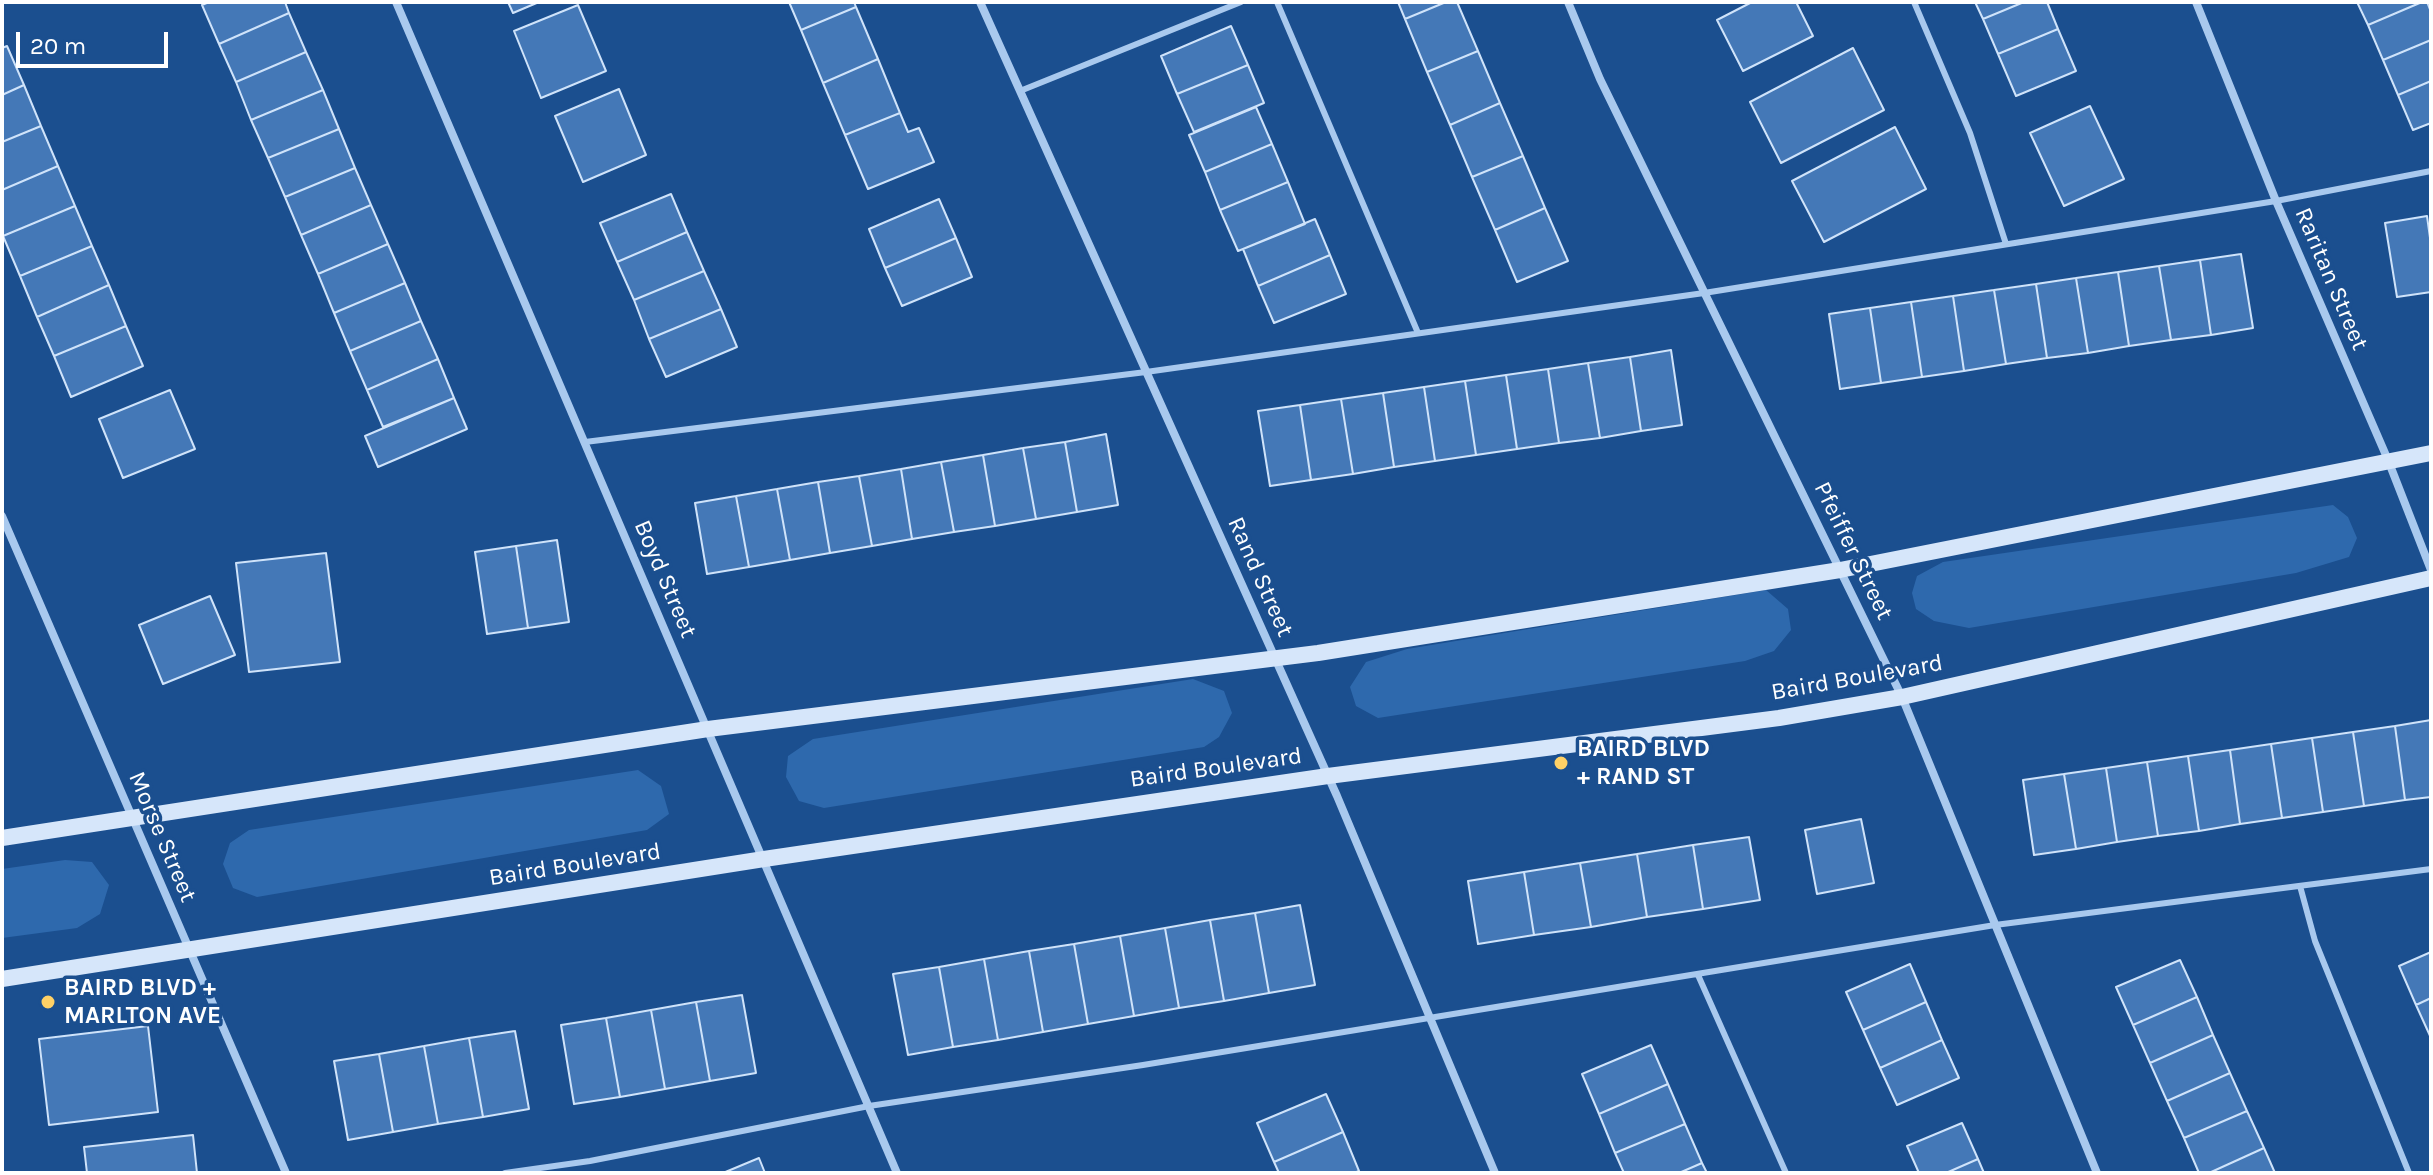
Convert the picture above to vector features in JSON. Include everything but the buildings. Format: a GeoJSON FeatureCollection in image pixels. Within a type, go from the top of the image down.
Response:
{"type":"FeatureCollection","features":[{"type":"Feature","properties":{"kind":"main road"},"geometry":{"type":"LineString","coordinates":[[2,838],[708,729],[1275,660],[1840,570],[2431,453]]}},
{"type":"Feature","properties":{"kind":"main road","name":"Baird Boulevard"},"geometry":{"type":"LineString","coordinates":[[2,979],[764,859],[1328,776],[1779,718],[1902,697],[2431,578]]}},
{"type":"Feature","properties":{"kind":"street","name":"Boyd Street"},"geometry":{"type":"LineString","coordinates":[[396,2],[897,1173]]}},
{"type":"Feature","properties":{"kind":"street","name":"Rand Street"},"geometry":{"type":"LineString","coordinates":[[980,2],[1328,776],[1495,1173]]}},
{"type":"Feature","properties":{"kind":"street","name":"Pfeiffer Street"},"geometry":{"type":"LineString","coordinates":[[1568,2],[1600,79],[1902,697],[2097,1173]]}},
{"type":"Feature","properties":{"kind":"street","name":"Raritan Street"},"geometry":{"type":"LineString","coordinates":[[2196,2],[2431,570]]}},
{"type":"Feature","properties":{"kind":"street","name":"Morse Street"},"geometry":{"type":"LineString","coordinates":[[2,516],[286,1173]]}},
{"type":"Feature","properties":{"kind":"lane"},"geometry":{"type":"LineString","coordinates":[[1020,91],[1241,2]]}},
{"type":"Feature","properties":{"kind":"lane"},"geometry":{"type":"LineString","coordinates":[[1277,2],[1418,333]]}},
{"type":"Feature","properties":{"kind":"lane"},"geometry":{"type":"LineString","coordinates":[[1914,2],[1970,133],[2006,244]]}},
{"type":"Feature","properties":{"kind":"lane"},"geometry":{"type":"LineString","coordinates":[[585,442],[1146,372],[1704,293],[2276,201],[2431,171]]}},
{"type":"Feature","properties":{"kind":"lane"},"geometry":{"type":"LineString","coordinates":[[505,1173],[590,1161],[869,1106],[1143,1065],[1995,925],[2431,869]]}},
{"type":"Feature","properties":{"kind":"lane"},"geometry":{"type":"LineString","coordinates":[[2300,886],[2315,941],[2409,1173]]}},
{"type":"Feature","properties":{"kind":"lane"},"geometry":{"type":"LineString","coordinates":[[1698,975],[1786,1173]]}},
{"type":"Feature","properties":{"kind":"shaded area"},"geometry":{"type":"Polygon","coordinates":[[[2333,505],[2348,517],[2357,538],[2349,557],[2296,573],[1969,628],[1934,621],[1916,609],[1912,593],[1917,576],[1943,562],[2333,505]]]}},
{"type":"Feature","properties":{"kind":"shaded area"},"geometry":{"type":"Polygon","coordinates":[[[1766,590],[1788,609],[1791,630],[1774,651],[1745,661],[1378,718],[1356,706],[1350,687],[1366,662],[1407,649],[1766,590]]]}},
{"type":"Feature","properties":{"kind":"shaded area"},"geometry":{"type":"Polygon","coordinates":[[[1193,679],[1224,691],[1232,713],[1219,737],[1204,747],[824,808],[799,801],[786,777],[788,756],[813,739],[1193,679]]]}},
{"type":"Feature","properties":{"kind":"shaded area"},"geometry":{"type":"Polygon","coordinates":[[[638,770],[661,786],[669,814],[647,830],[257,897],[233,888],[223,864],[230,843],[249,830],[638,770]]]}},
{"type":"Feature","properties":{"kind":"shaded area"},"geometry":{"type":"Polygon","coordinates":[[[65,860],[92,862],[109,885],[100,914],[77,928],[2,938],[2,869],[65,860]]]}},
{"type":"Feature","properties":{"kind":"place","name":"BAIRD BLVD + RAND ST"},"geometry":{"type":"Point","coordinates":[1561,763]}},
{"type":"Feature","properties":{"kind":"place","name":"BAIRD BLVD + MARLTON AVE"},"geometry":{"type":"Point","coordinates":[48,1002]}}]}
